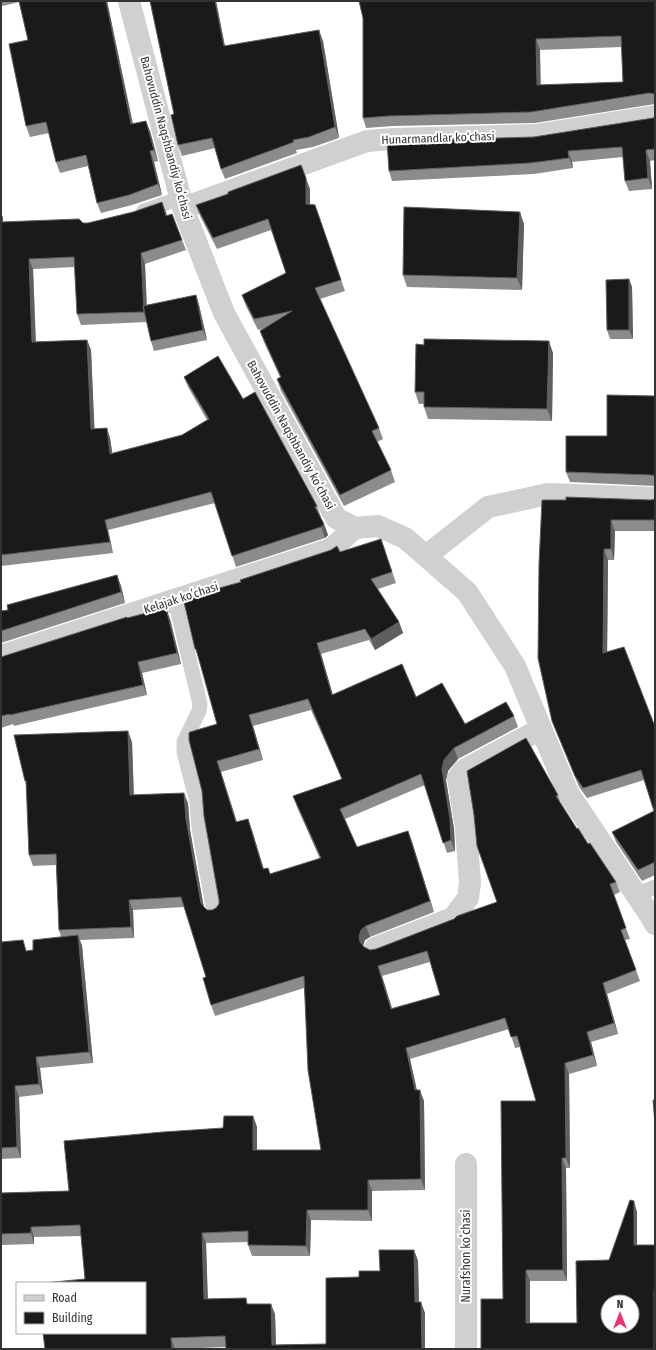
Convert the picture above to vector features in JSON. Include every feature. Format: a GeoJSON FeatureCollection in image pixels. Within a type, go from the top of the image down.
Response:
{"type":"FeatureCollection","features":[{"type":"Feature","properties":{"kind":"street","name":"Bahovuddin Naqshbandiy koʻchasi"},"geometry":{"type":"LineString","coordinates":[[129,1],[182,203],[224,313],[336,518],[355,528]]}},
{"type":"Feature","properties":{"kind":"street","name":"Hunarmandlar ko‘chasi"},"geometry":{"type":"LineString","coordinates":[[182,203],[367,142],[393,139],[536,135],[655,116]]}},
{"type":"Feature","properties":{"kind":"street"},"geometry":{"type":"LineString","coordinates":[[426,556],[488,507],[548,494],[655,498]]}},
{"type":"Feature","properties":{"kind":"street"},"geometry":{"type":"LineString","coordinates":[[355,528],[378,526],[405,538],[467,592],[515,666],[568,793],[646,891],[652,918],[655,924]]}},
{"type":"Feature","properties":{"kind":"street","name":"Kelajak koʻchasi"},"geometry":{"type":"LineString","coordinates":[[1,656],[330,549],[355,528]]}},
{"type":"Feature","properties":{"kind":"street"},"geometry":{"type":"LineString","coordinates":[[375,948],[453,918],[468,898],[470,883],[466,828],[458,778],[464,770],[541,729]]}},
{"type":"Feature","properties":{"kind":"street","name":"Nurafshon koʻchasi"},"geometry":{"type":"LineString","coordinates":[[466,1164],[466,1349]]}},
{"type":"Feature","properties":{"kind":"lane"},"geometry":{"type":"LineString","coordinates":[[128,216],[182,203]]}},
{"type":"Feature","properties":{"kind":"lane"},"geometry":{"type":"LineString","coordinates":[[175,600],[200,704],[199,711],[184,742],[184,752],[198,802],[199,828],[214,912]]}},
{"type":"Feature","properties":{"kind":"building"},"geometry":{"type":"Polygon","coordinates":[[[19,1],[106,1],[131,124],[146,121],[154,150],[150,151],[158,184],[129,195],[97,203],[86,155],[56,162],[46,122],[26,126],[9,44],[28,40],[19,1]]]}},
{"type":"Feature","properties":{"kind":"building"},"geometry":{"type":"Polygon","coordinates":[[[150,1],[215,1],[224,46],[319,30],[335,127],[309,137],[293,140],[294,142],[221,169],[212,138],[178,145],[171,115],[174,114],[150,1]]]}},
{"type":"Feature","properties":{"kind":"building"},"geometry":{"type":"Polygon","coordinates":[[[359,1],[655,1],[655,94],[649,93],[531,112],[363,118],[363,18],[359,1]],[[621,36],[536,39],[537,85],[623,82],[621,36]]]}},
{"type":"Feature","properties":{"kind":"building"},"geometry":{"type":"Polygon","coordinates":[[[655,117],[655,149],[646,150],[648,178],[625,181],[622,147],[568,151],[569,158],[530,163],[389,171],[387,141],[534,137],[655,117]]]}},
{"type":"Feature","properties":{"kind":"building"},"geometry":{"type":"Polygon","coordinates":[[[301,165],[306,178],[306,204],[315,205],[341,280],[315,288],[379,428],[372,431],[391,470],[340,495],[277,379],[281,377],[260,331],[292,311],[254,319],[242,295],[286,273],[268,219],[213,238],[196,205],[301,165]]]}},
{"type":"Feature","properties":{"kind":"building"},"geometry":{"type":"Polygon","coordinates":[[[162,202],[166,216],[172,214],[182,240],[141,253],[144,312],[77,314],[74,257],[29,259],[32,342],[87,340],[91,429],[107,428],[110,454],[182,435],[209,419],[184,377],[218,356],[243,399],[255,392],[317,506],[315,507],[324,524],[321,527],[232,556],[211,492],[105,520],[110,542],[1,555],[1,222],[79,219],[83,223],[88,223],[133,212],[162,202]]]}},
{"type":"Feature","properties":{"kind":"building"},"geometry":{"type":"Polygon","coordinates":[[[404,207],[520,212],[517,278],[403,275],[404,207]]]}},
{"type":"Feature","properties":{"kind":"building"},"geometry":{"type":"Polygon","coordinates":[[[629,279],[629,330],[607,330],[606,280],[629,279]]]}},
{"type":"Feature","properties":{"kind":"building"},"geometry":{"type":"Polygon","coordinates":[[[196,295],[203,330],[151,341],[143,306],[196,295]]]}},
{"type":"Feature","properties":{"kind":"building"},"geometry":{"type":"Polygon","coordinates":[[[424,339],[549,341],[547,409],[424,407],[424,392],[415,392],[416,344],[424,345],[424,339]]]}},
{"type":"Feature","properties":{"kind":"building"},"geometry":{"type":"Polygon","coordinates":[[[607,395],[655,396],[655,476],[566,472],[566,436],[607,436],[607,395]]]}},
{"type":"Feature","properties":{"kind":"building"},"geometry":{"type":"Polygon","coordinates":[[[566,497],[655,499],[655,520],[611,520],[611,549],[604,549],[603,653],[624,647],[655,724],[655,862],[638,870],[612,832],[654,811],[641,770],[583,788],[575,776],[552,721],[538,658],[539,564],[542,500],[566,500],[566,497]]]}},
{"type":"Feature","properties":{"kind":"building"},"geometry":{"type":"Polygon","coordinates":[[[381,539],[392,572],[371,579],[399,622],[371,639],[365,629],[317,643],[332,695],[402,664],[416,697],[442,683],[465,724],[506,702],[514,716],[454,748],[444,760],[442,769],[450,819],[451,840],[443,843],[421,774],[340,809],[357,847],[408,831],[430,901],[366,926],[361,930],[359,936],[360,942],[364,947],[370,950],[376,949],[454,919],[457,916],[497,902],[477,846],[467,771],[526,738],[558,795],[556,796],[577,829],[578,828],[588,844],[590,843],[616,882],[610,884],[626,928],[621,930],[636,970],[603,983],[614,1023],[587,1032],[593,1055],[565,1063],[566,1158],[562,1158],[563,1270],[526,1270],[526,1323],[577,1323],[576,1261],[609,1260],[630,1200],[634,1201],[634,1245],[655,1245],[654,1349],[481,1349],[481,1299],[503,1299],[501,1101],[536,1101],[517,1036],[511,1037],[505,1018],[406,1048],[415,1090],[420,1090],[421,1179],[368,1180],[368,1210],[307,1210],[306,1246],[248,1245],[248,1231],[202,1233],[204,1299],[246,1298],[247,1304],[271,1304],[272,1345],[326,1344],[326,1278],[359,1277],[359,1271],[380,1271],[379,1250],[414,1250],[415,1302],[421,1302],[422,1349],[226,1349],[225,1336],[171,1338],[172,1349],[45,1349],[43,1334],[146,1334],[146,1282],[54,1282],[85,1279],[80,1225],[31,1227],[31,1233],[1,1234],[1,1193],[69,1191],[64,1141],[223,1128],[224,1116],[253,1116],[253,1150],[321,1150],[308,1070],[304,976],[211,1005],[203,978],[206,977],[181,897],[129,900],[131,927],[59,930],[56,854],[29,855],[26,780],[25,781],[14,735],[128,731],[130,795],[184,793],[186,819],[201,903],[207,910],[216,908],[219,904],[219,900],[204,816],[202,791],[189,740],[189,733],[217,724],[195,649],[183,598],[241,582],[240,580],[331,550],[337,546],[340,552],[381,539]],[[308,699],[249,715],[259,749],[217,761],[236,822],[248,819],[263,869],[268,868],[270,874],[321,858],[293,796],[342,779],[308,699]],[[427,951],[378,966],[391,1009],[440,995],[427,951]]]}},
{"type":"Feature","properties":{"kind":"building"},"geometry":{"type":"Polygon","coordinates":[[[117,575],[121,592],[1,631],[1,611],[8,610],[7,605],[117,575]]]}},
{"type":"Feature","properties":{"kind":"building"},"geometry":{"type":"Polygon","coordinates":[[[166,608],[177,653],[138,662],[143,685],[1,716],[1,657],[127,617],[166,608]]]}},
{"type":"Feature","properties":{"kind":"building"},"geometry":{"type":"Polygon","coordinates":[[[78,935],[89,1052],[36,1057],[39,1084],[15,1086],[17,1147],[1,1148],[1,942],[23,940],[26,951],[33,950],[33,940],[78,935]]]}},
{"type":"Feature","properties":{"kind":"building"},"geometry":{"type":"Polygon","coordinates":[[[653,1100],[655,1100],[655,1124],[653,1100]]]}}]}
